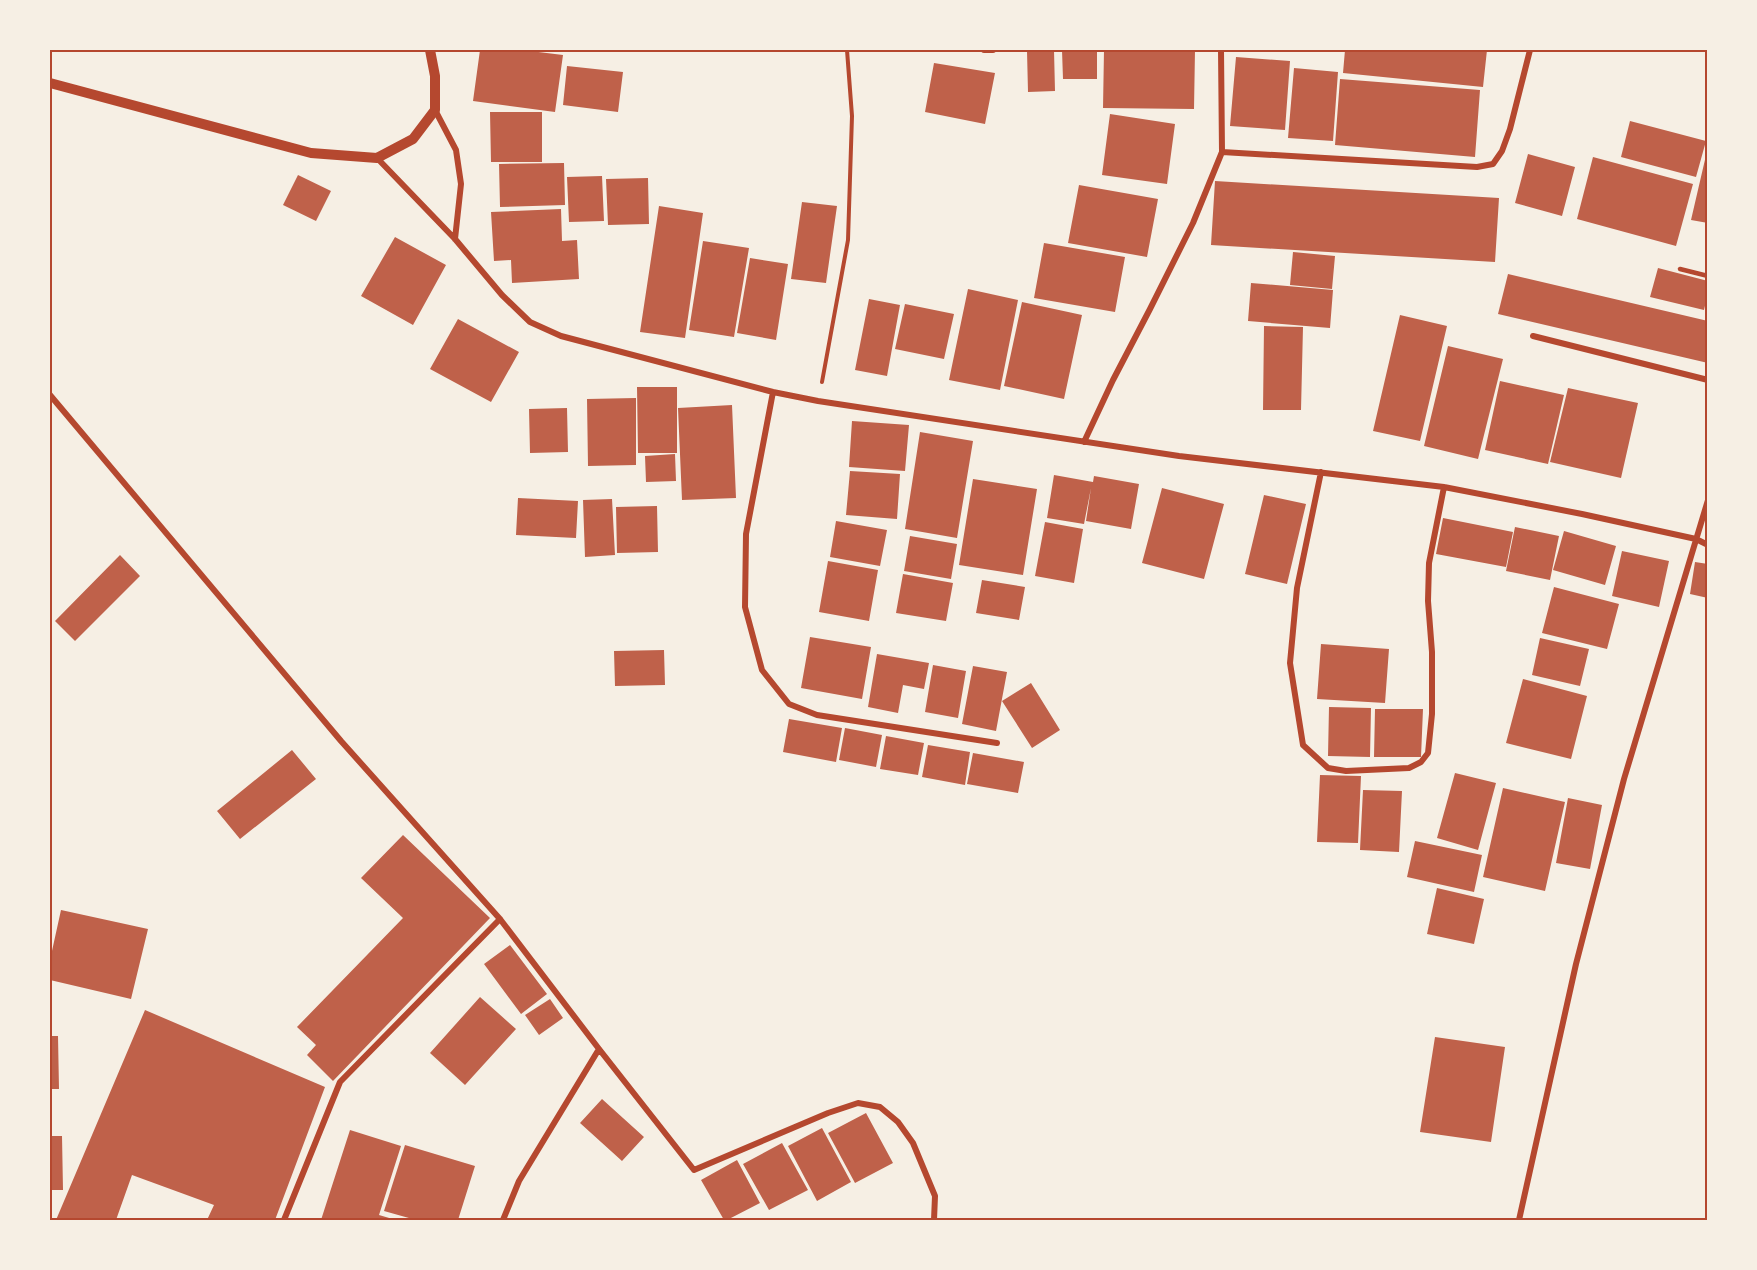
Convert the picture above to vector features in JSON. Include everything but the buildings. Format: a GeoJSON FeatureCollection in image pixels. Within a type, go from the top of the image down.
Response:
{"type":"FeatureCollection","features":[{"type":"Feature","properties":{"kind":"street"},"geometry":{"type":"LineString","coordinates":[[430,50],[435,76],[435,110],[456,150],[461,184],[455,239]]}},
{"type":"Feature","properties":{"kind":"street"},"geometry":{"type":"LineString","coordinates":[[984,50],[993,50]]}},
{"type":"Feature","properties":{"kind":"street"},"geometry":{"type":"LineString","coordinates":[[1084,442],[1193,223],[1222,152],[1221,50]]}},
{"type":"Feature","properties":{"kind":"street"},"geometry":{"type":"LineString","coordinates":[[1222,152],[1477,167],[1493,164],[1502,151],[1510,129],[1530,50]]}},
{"type":"Feature","properties":{"kind":"street"},"geometry":{"type":"LineString","coordinates":[[50,83],[311,153],[378,158],[413,139],[435,110]]}},
{"type":"Feature","properties":{"kind":"street"},"geometry":{"type":"LineString","coordinates":[[378,158],[455,239],[502,295],[530,322],[561,336],[773,392],[818,401],[1179,456],[1444,487],[1696,539],[1707,545]]}},
{"type":"Feature","properties":{"kind":"street"},"geometry":{"type":"LineString","coordinates":[[1533,336],[1707,380]]}},
{"type":"Feature","properties":{"kind":"street"},"geometry":{"type":"LineString","coordinates":[[773,392],[746,534],[745,607],[762,670],[789,704],[817,715],[997,743]]}},
{"type":"Feature","properties":{"kind":"street"},"geometry":{"type":"LineString","coordinates":[[50,395],[341,741],[500,919],[694,1170],[828,1113],[858,1103],[880,1107],[897,1122],[913,1143],[935,1196],[934,1221]]}},
{"type":"Feature","properties":{"kind":"street"},"geometry":{"type":"LineString","coordinates":[[1321,472],[1297,588],[1290,663],[1303,745],[1328,768],[1346,771],[1409,768],[1421,762],[1428,753],[1432,694],[1432,652],[1428,601],[1430,563],[1444,487]]}},
{"type":"Feature","properties":{"kind":"street"},"geometry":{"type":"LineString","coordinates":[[1519,1221],[1576,964],[1618,802],[1707,500]]}},
{"type":"Feature","properties":{"kind":"street"},"geometry":{"type":"LineString","coordinates":[[284,1221],[340,1082],[500,919]]}},
{"type":"Feature","properties":{"kind":"street"},"geometry":{"type":"LineString","coordinates":[[503,1221],[519,1181],[599,1049]]}},
{"type":"Feature","properties":{"kind":"lane"},"geometry":{"type":"LineString","coordinates":[[1680,269],[1707,276]]}},
{"type":"Feature","properties":{"kind":"path"},"geometry":{"type":"LineString","coordinates":[[818,401],[848,240],[852,116],[847,50]]}}]}
